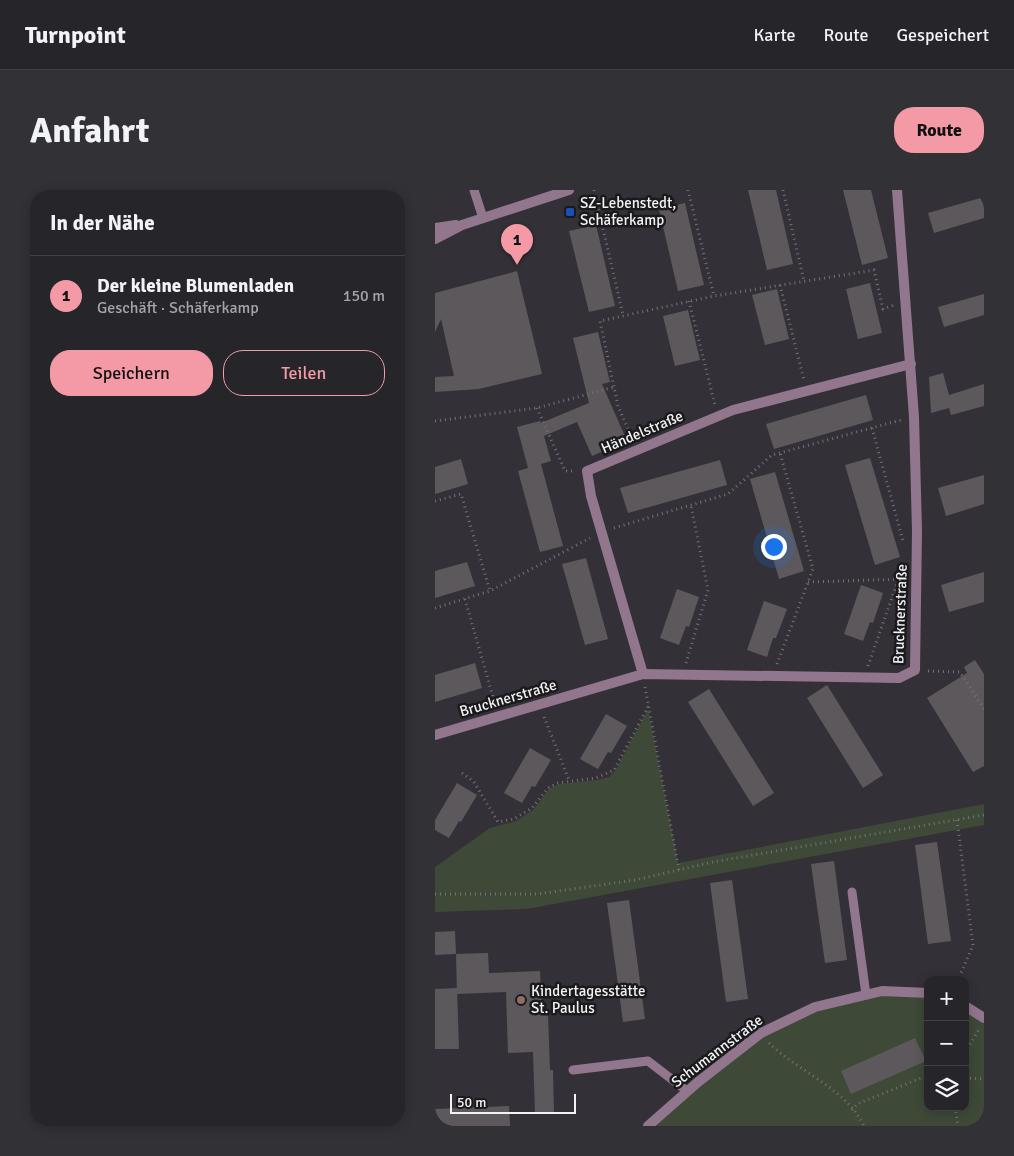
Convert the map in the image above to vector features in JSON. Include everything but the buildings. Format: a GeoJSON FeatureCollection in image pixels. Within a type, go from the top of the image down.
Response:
{"type":"FeatureCollection","features":[{"type":"Feature","properties":{"kind":"street"},"geometry":{"type":"LineString","coordinates":[[435,239],[462,225],[569,190]]}},
{"type":"Feature","properties":{"kind":"street","name":"Brucknerstraße"},"geometry":{"type":"LineString","coordinates":[[435,735],[643,674],[899,678],[915,670],[914,417],[897,190]]}},
{"type":"Feature","properties":{"kind":"street"},"geometry":{"type":"LineString","coordinates":[[435,228],[462,225]]}},
{"type":"Feature","properties":{"kind":"street","name":"Händelstraße"},"geometry":{"type":"LineString","coordinates":[[587,471],[718,416],[807,390],[911,364]]}},
{"type":"Feature","properties":{"kind":"street"},"geometry":{"type":"LineString","coordinates":[[587,471],[591,496],[643,674]]}},
{"type":"Feature","properties":{"kind":"street","name":"Schumannstraße"},"geometry":{"type":"LineString","coordinates":[[647,1126],[687,1091],[761,1033],[815,1007],[882,991],[924,993]]}},
{"type":"Feature","properties":{"kind":"street"},"geometry":{"type":"LineString","coordinates":[[969,1009],[984,1018]]}},
{"type":"Feature","properties":{"kind":"lane"},"geometry":{"type":"LineString","coordinates":[[474,190],[483,218]]}},
{"type":"Feature","properties":{"kind":"lane"},"geometry":{"type":"LineString","coordinates":[[852,892],[866,995]]}},
{"type":"Feature","properties":{"kind":"lane"},"geometry":{"type":"LineString","coordinates":[[573,1070],[648,1061],[687,1091]]}},
{"type":"Feature","properties":{"kind":"path"},"geometry":{"type":"LineString","coordinates":[[594,190],[623,315]]}},
{"type":"Feature","properties":{"kind":"path"},"geometry":{"type":"LineString","coordinates":[[688,190],[714,296]]}},
{"type":"Feature","properties":{"kind":"path"},"geometry":{"type":"LineString","coordinates":[[783,190],[804,281]]}},
{"type":"Feature","properties":{"kind":"path"},"geometry":{"type":"LineString","coordinates":[[637,450],[618,406],[600,321],[714,296],[874,270],[883,308],[906,301]]}},
{"type":"Feature","properties":{"kind":"path"},"geometry":{"type":"LineString","coordinates":[[780,284],[807,390]]}},
{"type":"Feature","properties":{"kind":"path"},"geometry":{"type":"LineString","coordinates":[[689,301],[718,416]]}},
{"type":"Feature","properties":{"kind":"path"},"geometry":{"type":"LineString","coordinates":[[435,421],[537,408],[614,387]]}},
{"type":"Feature","properties":{"kind":"path"},"geometry":{"type":"LineString","coordinates":[[537,408],[565,471],[587,471]]}},
{"type":"Feature","properties":{"kind":"path"},"geometry":{"type":"LineString","coordinates":[[435,608],[490,591],[602,532],[728,494],[772,456],[914,417]]}},
{"type":"Feature","properties":{"kind":"path"},"geometry":{"type":"LineString","coordinates":[[873,428],[904,546]]}},
{"type":"Feature","properties":{"kind":"path"},"geometry":{"type":"LineString","coordinates":[[773,676],[813,569],[780,453]]}},
{"type":"Feature","properties":{"kind":"path"},"geometry":{"type":"LineString","coordinates":[[435,501],[461,494],[490,591]]}},
{"type":"Feature","properties":{"kind":"path"},"geometry":{"type":"LineString","coordinates":[[682,675],[708,590],[691,506]]}},
{"type":"Feature","properties":{"kind":"path"},"geometry":{"type":"LineString","coordinates":[[864,678],[904,563]]}},
{"type":"Feature","properties":{"kind":"path"},"geometry":{"type":"LineString","coordinates":[[808,582],[916,578]]}},
{"type":"Feature","properties":{"kind":"path"},"geometry":{"type":"LineString","coordinates":[[465,599],[499,716]]}},
{"type":"Feature","properties":{"kind":"path"},"geometry":{"type":"LineString","coordinates":[[915,670],[960,672],[984,709]]}},
{"type":"Feature","properties":{"kind":"path"},"geometry":{"type":"LineString","coordinates":[[643,674],[679,870]]}},
{"type":"Feature","properties":{"kind":"path"},"geometry":{"type":"LineString","coordinates":[[539,704],[569,780]]}},
{"type":"Feature","properties":{"kind":"path"},"geometry":{"type":"LineString","coordinates":[[462,774],[474,782],[498,822],[514,819],[532,808],[548,788],[569,780],[608,775],[614,770],[649,705]]}},
{"type":"Feature","properties":{"kind":"path"},"geometry":{"type":"LineString","coordinates":[[435,894],[538,894],[635,880],[679,870],[984,816]]}},
{"type":"Feature","properties":{"kind":"path"},"geometry":{"type":"LineString","coordinates":[[957,820],[973,945],[960,976]]}},
{"type":"Feature","properties":{"kind":"path"},"geometry":{"type":"LineString","coordinates":[[969,1046],[979,1028]]}},
{"type":"Feature","properties":{"kind":"path"},"geometry":{"type":"LineString","coordinates":[[761,1033],[771,1045],[835,1093],[852,1110],[864,1126]]}},
{"type":"Feature","properties":{"kind":"path"},"geometry":{"type":"LineString","coordinates":[[852,1110],[857,1104],[924,1078]]}},
{"type":"Feature","properties":{"kind":"path"},"geometry":{"type":"LineString","coordinates":[[969,1078],[984,1079]]}},
{"type":"Feature","properties":{"kind":"path"},"geometry":{"type":"LineString","coordinates":[[956,1111],[958,1126]]}},
{"type":"Feature","properties":{"kind":"green space"},"geometry":{"type":"Polygon","coordinates":[[[648,709],[678,863],[984,804],[984,825],[527,909],[435,912],[435,867],[490,828],[516,821],[533,810],[549,789],[559,784],[609,777],[615,771],[648,709]]]}},
{"type":"Feature","properties":{"kind":"green space"},"geometry":{"type":"Polygon","coordinates":[[[882,987],[924,992],[924,1111],[969,1111],[969,1010],[984,1018],[984,1126],[648,1126],[761,1033],[882,987]]]}},
{"type":"Feature","properties":{"kind":"place","name":"SZ-Lebenstedt, Schäferkamp"},"geometry":{"type":"Point","coordinates":[570,212]}},
{"type":"Feature","properties":{"kind":"place","name":"Der kleine Blumenladen"},"geometry":{"type":"Point","coordinates":[517,265]}},
{"type":"Feature","properties":{"kind":"place","name":"Kindertagesstätte St. Paulus"},"geometry":{"type":"Point","coordinates":[521,1000]}}]}
